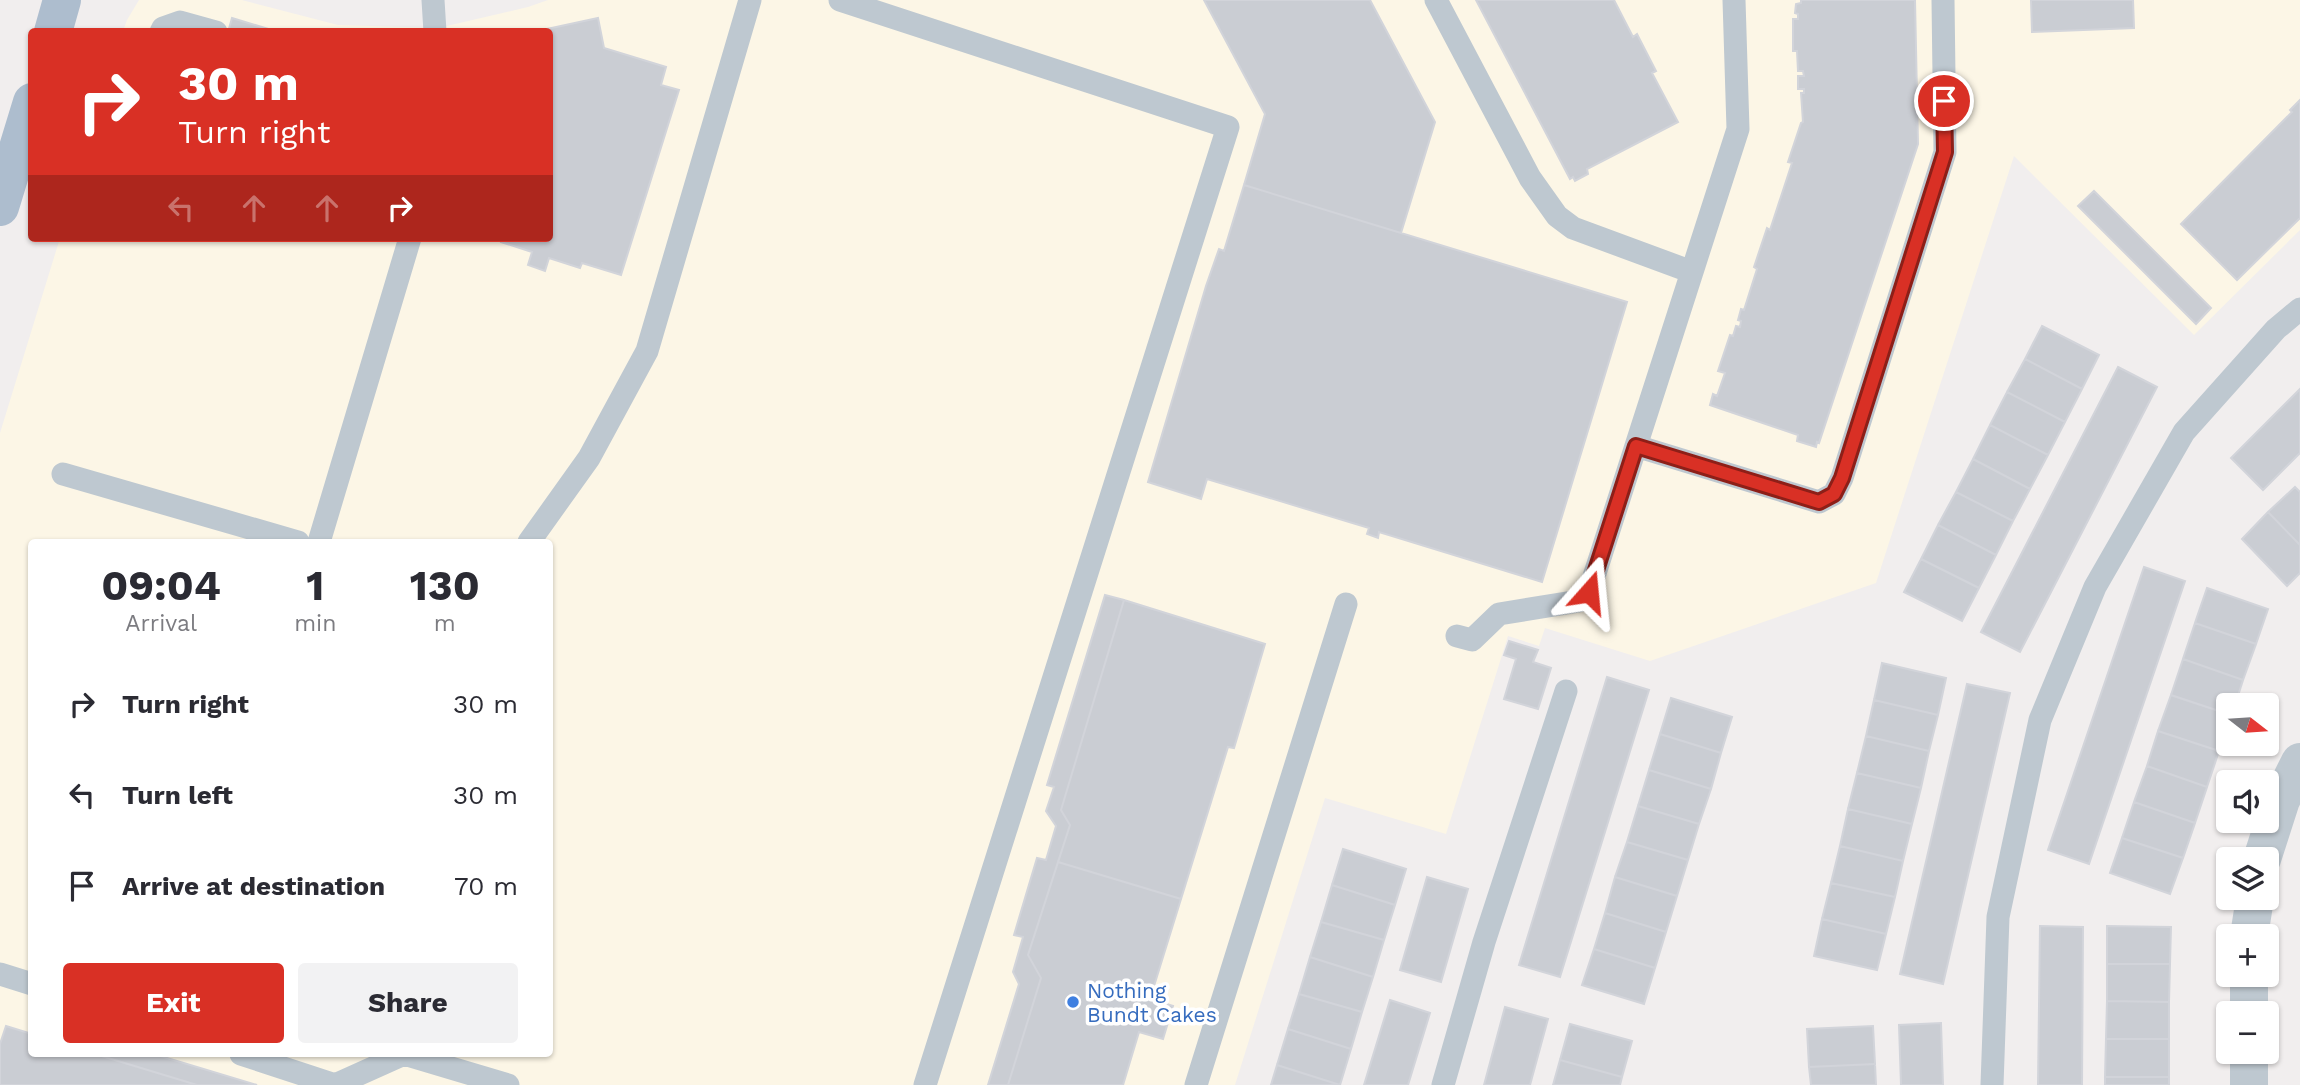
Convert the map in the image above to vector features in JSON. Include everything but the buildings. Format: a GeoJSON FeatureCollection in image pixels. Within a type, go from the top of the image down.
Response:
{"type":"FeatureCollection","features":[{"type":"Feature","properties":{"kind":"main road"},"geometry":{"type":"LineString","coordinates":[[54,28],[62,0]]}},
{"type":"Feature","properties":{"kind":"main road"},"geometry":{"type":"LineString","coordinates":[[0,207],[28,115]]}},
{"type":"Feature","properties":{"kind":"street"},"geometry":{"type":"LineString","coordinates":[[2266,847],[2281,800],[2300,762]]}},
{"type":"Feature","properties":{"kind":"street"},"geometry":{"type":"LineString","coordinates":[[2249,1064],[2249,1085]]}},
{"type":"Feature","properties":{"kind":"lane"},"geometry":{"type":"LineString","coordinates":[[433,0],[435,28]]}},
{"type":"Feature","properties":{"kind":"lane"},"geometry":{"type":"LineString","coordinates":[[530,539],[589,458],[647,351],[750,0]]}},
{"type":"Feature","properties":{"kind":"lane"},"geometry":{"type":"LineString","coordinates":[[840,0],[1228,128],[925,1085]]}},
{"type":"Feature","properties":{"kind":"lane"},"geometry":{"type":"LineString","coordinates":[[1436,0],[1530,178],[1557,216],[1573,228],[1692,271]]}},
{"type":"Feature","properties":{"kind":"lane"},"geometry":{"type":"LineString","coordinates":[[1457,636],[1472,640],[1500,614],[1579,601],[1589,592],[1738,129],[1734,0]]}},
{"type":"Feature","properties":{"kind":"lane"},"geometry":{"type":"LineString","coordinates":[[1636,446],[1819,502],[1834,494],[1846,466],[1945,152],[1943,0]]}},
{"type":"Feature","properties":{"kind":"lane"},"geometry":{"type":"LineString","coordinates":[[163,28],[180,22],[202,28]]}},
{"type":"Feature","properties":{"kind":"lane"},"geometry":{"type":"LineString","coordinates":[[321,539],[409,242]]}},
{"type":"Feature","properties":{"kind":"lane"},"geometry":{"type":"LineString","coordinates":[[1992,1085],[1998,916],[2040,720],[2095,587],[2185,432],[2276,329],[2300,309]]}},
{"type":"Feature","properties":{"kind":"lane"},"geometry":{"type":"LineString","coordinates":[[63,474],[288,539]]}},
{"type":"Feature","properties":{"kind":"lane"},"geometry":{"type":"LineString","coordinates":[[1196,1085],[1346,604]]}},
{"type":"Feature","properties":{"kind":"lane"},"geometry":{"type":"LineString","coordinates":[[1443,1085],[1484,942],[1566,691]]}},
{"type":"Feature","properties":{"kind":"lane"},"geometry":{"type":"LineString","coordinates":[[0,974],[28,984]]}},
{"type":"Feature","properties":{"kind":"lane"},"geometry":{"type":"LineString","coordinates":[[250,1057],[335,1084],[397,1057]]}},
{"type":"Feature","properties":{"kind":"lane"},"geometry":{"type":"LineString","coordinates":[[414,1057],[508,1085]]}},
{"type":"Feature","properties":{"kind":"shaded area"},"geometry":{"type":"Polygon","coordinates":[[[139,0],[242,0],[338,25],[438,28],[124,28],[139,0]]]}},
{"type":"Feature","properties":{"kind":"shaded area"},"geometry":{"type":"Polygon","coordinates":[[[548,0],[2300,0],[2300,230],[2194,335],[2014,156],[1876,583],[1650,661],[1545,628],[1539,646],[1508,636],[1446,834],[1325,798],[1235,1085],[0,1085],[0,433],[59,242],[553,242],[553,28],[438,28],[548,0]]]}},
{"type":"Feature","properties":{"kind":"place","name":"Nothing Bundt Cakes"},"geometry":{"type":"Point","coordinates":[1073,1002]}},
{"type":"Feature","properties":{"kind":"route"},"geometry":{"type":"LineString","coordinates":[[1589,592],[1636,446],[1819,502],[1834,494],[1842,478],[1945,152],[1944,101]]}}]}
